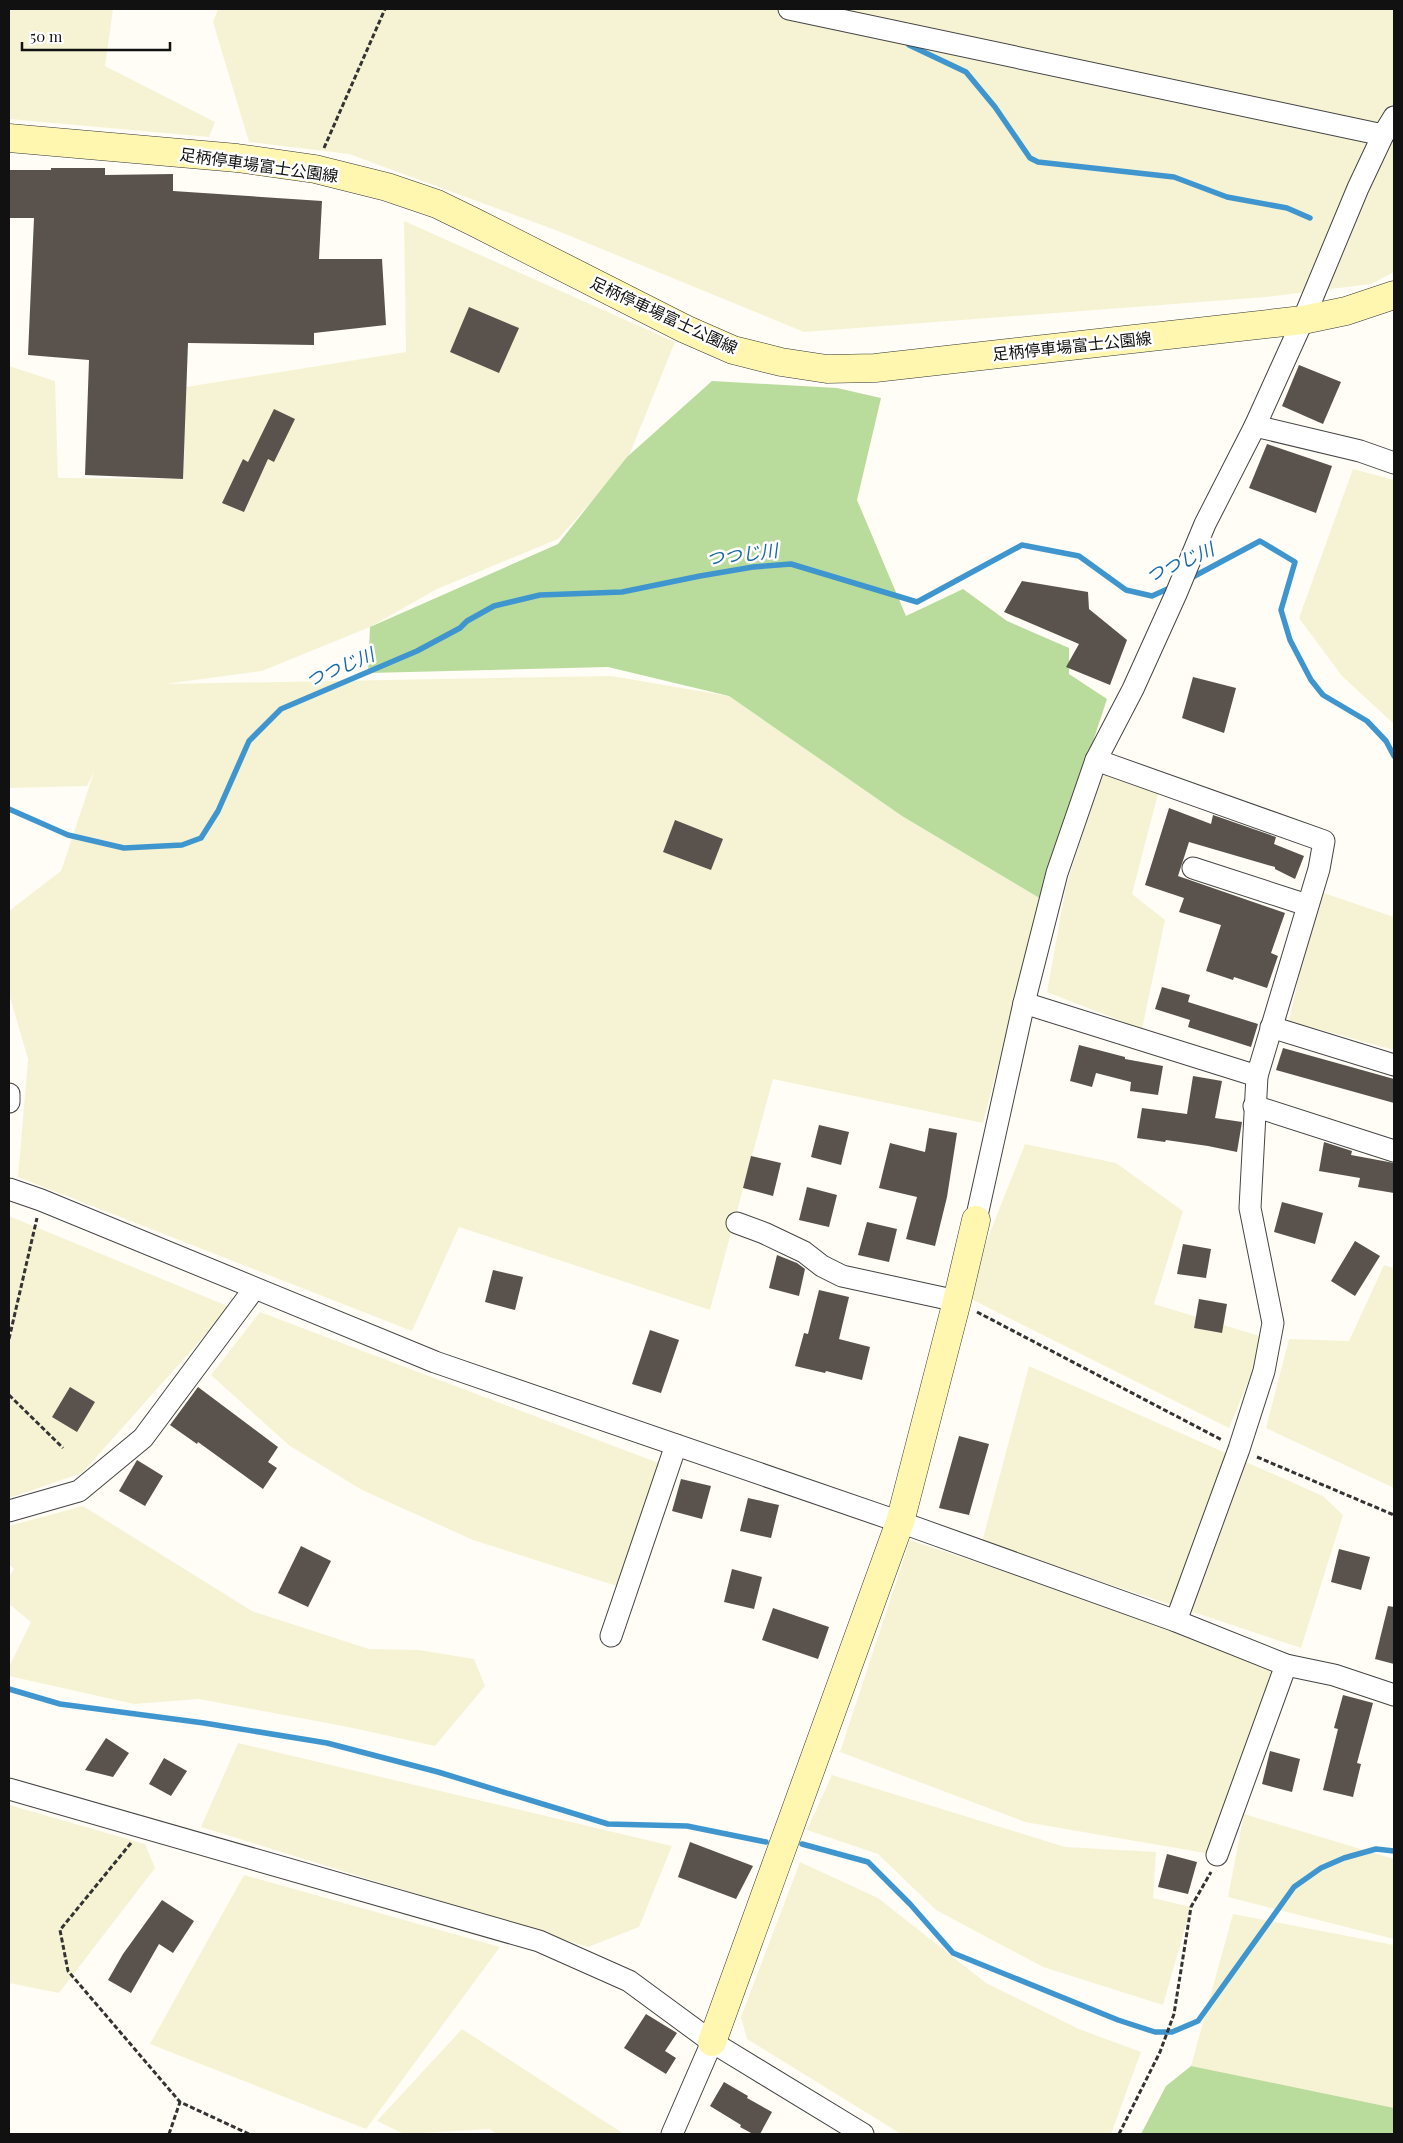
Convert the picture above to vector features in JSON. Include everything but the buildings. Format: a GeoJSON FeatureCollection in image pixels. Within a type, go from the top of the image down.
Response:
{"type":"FeatureCollection","features":[{"type":"Feature","properties":{"kind":"main road","name":"足柄停車場富士公園線"},"geometry":{"type":"LineString","coordinates":[[9,138],[237,158],[315,169],[387,187],[437,204],[685,329],[733,350],[781,362],[827,369],[875,368],[1303,320],[1346,311],[1394,295]]}},
{"type":"Feature","properties":{"kind":"main road"},"geometry":{"type":"LineString","coordinates":[[712,2042],[900,1522],[976,1220]]}},
{"type":"Feature","properties":{"kind":"street"},"geometry":{"type":"LineString","coordinates":[[789,9],[1389,126],[1358,188],[1303,320],[1255,426],[1190,557],[1176,594],[1133,689],[1096,760],[1057,873],[1024,1003],[976,1220]]}},
{"type":"Feature","properties":{"kind":"street"},"geometry":{"type":"LineString","coordinates":[[1255,426],[1360,451],[1394,463]]}},
{"type":"Feature","properties":{"kind":"street"},"geometry":{"type":"LineString","coordinates":[[1096,760],[1324,841],[1319,869],[1257,1076],[1250,1208],[1273,1323],[1264,1371],[1240,1449],[1176,1621]]}},
{"type":"Feature","properties":{"kind":"street"},"geometry":{"type":"LineString","coordinates":[[1193,868],[1307,905]]}},
{"type":"Feature","properties":{"kind":"street"},"geometry":{"type":"LineString","coordinates":[[1024,1003],[1257,1076]]}},
{"type":"Feature","properties":{"kind":"street"},"geometry":{"type":"LineString","coordinates":[[1271,1026],[1394,1065]]}},
{"type":"Feature","properties":{"kind":"street"},"geometry":{"type":"LineString","coordinates":[[9,1094],[9,1102]]}},
{"type":"Feature","properties":{"kind":"street"},"geometry":{"type":"LineString","coordinates":[[1254,1106],[1394,1151]]}},
{"type":"Feature","properties":{"kind":"street"},"geometry":{"type":"LineString","coordinates":[[9,1189],[41,1200],[435,1362],[900,1522],[1176,1621],[1286,1665],[1334,1674],[1394,1695]]}},
{"type":"Feature","properties":{"kind":"street"},"geometry":{"type":"LineString","coordinates":[[737,1223],[764,1233],[804,1252],[822,1266],[842,1276],[957,1301]]}},
{"type":"Feature","properties":{"kind":"street"},"geometry":{"type":"LineString","coordinates":[[9,1511],[79,1491],[143,1438],[254,1289]]}},
{"type":"Feature","properties":{"kind":"street"},"geometry":{"type":"LineString","coordinates":[[611,1636],[676,1445]]}},
{"type":"Feature","properties":{"kind":"street"},"geometry":{"type":"LineString","coordinates":[[1217,1855],[1286,1665]]}},
{"type":"Feature","properties":{"kind":"street"},"geometry":{"type":"LineString","coordinates":[[9,1789],[539,1941],[629,1981],[712,2042],[863,2134]]}},
{"type":"Feature","properties":{"kind":"street"},"geometry":{"type":"LineString","coordinates":[[672,2134],[712,2042]]}},
{"type":"Feature","properties":{"kind":"path"},"geometry":{"type":"LineString","coordinates":[[315,169],[385,9]]}},
{"type":"Feature","properties":{"kind":"path"},"geometry":{"type":"LineString","coordinates":[[9,1339],[41,1200]]}},
{"type":"Feature","properties":{"kind":"path"},"geometry":{"type":"LineString","coordinates":[[957,1301],[1240,1449],[1394,1515]]}},
{"type":"Feature","properties":{"kind":"path"},"geometry":{"type":"LineString","coordinates":[[9,1395],[63,1448]]}},
{"type":"Feature","properties":{"kind":"path"},"geometry":{"type":"LineString","coordinates":[[144,1828],[60,1930],[68,1971],[180,2102],[250,2134]]}},
{"type":"Feature","properties":{"kind":"path"},"geometry":{"type":"LineString","coordinates":[[1119,2134],[1160,2052],[1174,2014],[1191,1907],[1213,1870],[1217,1855]]}},
{"type":"Feature","properties":{"kind":"path"},"geometry":{"type":"LineString","coordinates":[[169,2134],[180,2102]]}},
{"type":"Feature","properties":{"kind":"shaded area"},"geometry":{"type":"Polygon","coordinates":[[[9,9],[113,9],[105,66],[215,122],[209,137],[9,119],[9,9]]]}},
{"type":"Feature","properties":{"kind":"shaded area"},"geometry":{"type":"Polygon","coordinates":[[[218,9],[1394,9],[1394,272],[1371,284],[1266,297],[804,332],[558,231],[349,154],[249,142],[213,22],[218,9]]]}},
{"type":"Feature","properties":{"kind":"shaded area"},"geometry":{"type":"Polygon","coordinates":[[[404,221],[675,342],[626,463],[558,539],[437,589],[370,627],[262,671],[165,684],[611,676],[729,696],[902,816],[1041,899],[983,1123],[773,1079],[710,1310],[459,1227],[412,1331],[18,1177],[28,1059],[9,994],[9,911],[61,871],[94,772],[87,786],[9,788],[9,366],[55,381],[58,478],[182,479],[186,387],[406,352],[404,221]]]}},
{"type":"Feature","properties":{"kind":"shaded area"},"geometry":{"type":"Polygon","coordinates":[[[1353,469],[1394,480],[1394,724],[1342,676],[1299,618],[1353,469]]]}},
{"type":"Feature","properties":{"kind":"shaded area"},"geometry":{"type":"Polygon","coordinates":[[[1104,768],[1159,790],[1132,894],[1165,920],[1142,1029],[1047,992],[1066,886],[1104,768]]]}},
{"type":"Feature","properties":{"kind":"shaded area"},"geometry":{"type":"Polygon","coordinates":[[[1318,891],[1394,917],[1394,1050],[1289,1021],[1318,891]]]}},
{"type":"Feature","properties":{"kind":"shaded area"},"geometry":{"type":"Polygon","coordinates":[[[1025,1144],[1116,1163],[1183,1211],[1154,1304],[1266,1338],[1229,1428],[965,1296],[1025,1144]]]}},
{"type":"Feature","properties":{"kind":"shaded area"},"geometry":{"type":"Polygon","coordinates":[[[9,1216],[230,1307],[82,1473],[9,1498],[9,1216]]]}},
{"type":"Feature","properties":{"kind":"shaded area"},"geometry":{"type":"Polygon","coordinates":[[[1384,1265],[1394,1268],[1394,1488],[1266,1428],[1289,1339],[1349,1341],[1384,1265]]]}},
{"type":"Feature","properties":{"kind":"shaded area"},"geometry":{"type":"Polygon","coordinates":[[[260,1312],[664,1465],[620,1587],[473,1540],[362,1490],[290,1446],[211,1375],[260,1312]]]}},
{"type":"Feature","properties":{"kind":"shaded area"},"geometry":{"type":"Polygon","coordinates":[[[1029,1366],[1323,1496],[1343,1515],[1301,1648],[982,1542],[1029,1366]]]}},
{"type":"Feature","properties":{"kind":"shaded area"},"geometry":{"type":"Polygon","coordinates":[[[83,1506],[252,1611],[369,1649],[419,1650],[474,1659],[485,1686],[435,1746],[348,1727],[199,1699],[134,1704],[9,1676],[9,1667],[31,1622],[9,1604],[9,1576],[14,1569],[9,1564],[9,1526],[83,1506]]]}},
{"type":"Feature","properties":{"kind":"shaded area"},"geometry":{"type":"Polygon","coordinates":[[[910,1540],[1286,1665],[1217,1855],[1025,1822],[840,1752],[910,1540]]]}},
{"type":"Feature","properties":{"kind":"shaded area"},"geometry":{"type":"Polygon","coordinates":[[[238,1743],[672,1846],[639,1927],[588,1947],[201,1827],[238,1743]]]}},
{"type":"Feature","properties":{"kind":"shaded area"},"geometry":{"type":"Polygon","coordinates":[[[832,1775],[1065,1847],[1156,1852],[1153,1898],[1191,1907],[1163,2005],[1043,1967],[936,1910],[878,1854],[807,1830],[832,1775]]]}},
{"type":"Feature","properties":{"kind":"shaded area"},"geometry":{"type":"Polygon","coordinates":[[[9,1805],[145,1844],[155,1868],[59,1993],[9,1983],[9,1805]]]}},
{"type":"Feature","properties":{"kind":"shaded area"},"geometry":{"type":"Polygon","coordinates":[[[1244,1814],[1394,1859],[1394,1939],[1228,1897],[1244,1814]]]}},
{"type":"Feature","properties":{"kind":"shaded area"},"geometry":{"type":"Polygon","coordinates":[[[800,1862],[878,1898],[986,1983],[1079,2029],[1141,2052],[1111,2134],[901,2134],[747,2039],[741,2017],[800,1862]]]}},
{"type":"Feature","properties":{"kind":"shaded area"},"geometry":{"type":"Polygon","coordinates":[[[244,1875],[500,1947],[366,2129],[150,2044],[244,1875]]]}},
{"type":"Feature","properties":{"kind":"shaded area"},"geometry":{"type":"Polygon","coordinates":[[[1233,1914],[1394,1945],[1394,2114],[1191,2066],[1233,1914]]]}},
{"type":"Feature","properties":{"kind":"shaded area"},"geometry":{"type":"Polygon","coordinates":[[[462,2029],[624,2134],[496,2134],[490,2129],[404,2134],[377,2121],[462,2029]]]}},
{"type":"Feature","properties":{"kind":"green space"},"geometry":{"type":"Polygon","coordinates":[[[712,381],[837,388],[881,398],[857,500],[906,616],[963,589],[1007,621],[1069,648],[1069,674],[1107,699],[1041,899],[902,816],[729,696],[608,667],[368,673],[370,627],[558,544],[627,457],[712,381]]]}},
{"type":"Feature","properties":{"kind":"green space"},"geometry":{"type":"Polygon","coordinates":[[[1191,2066],[1394,2108],[1394,2134],[1141,2134],[1166,2086],[1191,2066]]]}},
{"type":"Feature","properties":{"kind":"waterway"},"geometry":{"type":"LineString","coordinates":[[909,45],[966,72],[995,107],[1030,158],[1038,162],[1174,177],[1227,197],[1287,208],[1310,218]]}},
{"type":"Feature","properties":{"kind":"waterway","name":"つつじ川"},"geometry":{"type":"LineString","coordinates":[[1189,579],[1260,541],[1295,562],[1281,610],[1290,640],[1311,680],[1323,695],[1367,721],[1386,741],[1394,756]]}},
{"type":"Feature","properties":{"kind":"waterway","name":"つつじ川"},"geometry":{"type":"LineString","coordinates":[[9,809],[68,835],[124,848],[182,845],[201,838],[218,811],[249,741],[281,709],[417,651],[460,628],[467,621],[494,606],[540,595],[622,592],[753,567],[791,564],[917,602],[1022,545],[1079,556],[1126,590],[1152,596],[1172,587]]}},
{"type":"Feature","properties":{"kind":"waterway"},"geometry":{"type":"LineString","coordinates":[[9,1689],[60,1704],[204,1723],[327,1743],[438,1772],[608,1824],[687,1826],[766,1842]]}},
{"type":"Feature","properties":{"kind":"waterway"},"geometry":{"type":"LineString","coordinates":[[802,1844],[868,1862],[910,1904],[953,1953],[1118,2020],[1155,2032],[1172,2032],[1198,2021],[1294,1887],[1321,1868],[1344,1858],[1376,1849],[1394,1851]]}}]}
